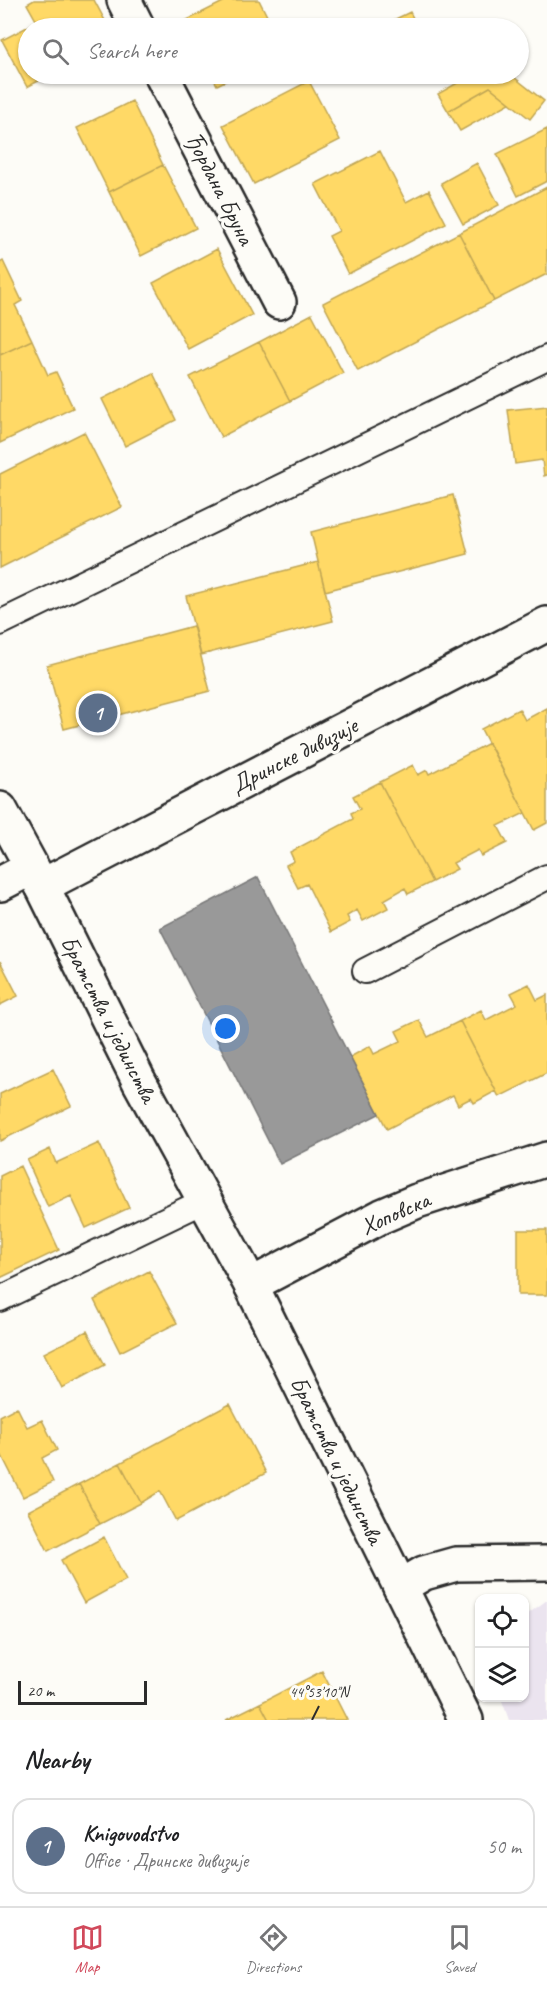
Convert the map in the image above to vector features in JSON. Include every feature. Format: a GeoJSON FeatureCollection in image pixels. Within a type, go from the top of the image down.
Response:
{"type":"FeatureCollection","features":[{"type":"Feature","properties":{"kind":"street"},"geometry":{"type":"LineString","coordinates":[[124,0],[133,18]]}},
{"type":"Feature","properties":{"kind":"street","name":"Ђордана Бруна"},"geometry":{"type":"LineString","coordinates":[[166,84],[279,302]]}},
{"type":"Feature","properties":{"kind":"street","name":"Дринске дивизије"},"geometry":{"type":"LineString","coordinates":[[36,877],[547,624]]}},
{"type":"Feature","properties":{"kind":"street","name":"Братства и јединства"},"geometry":{"type":"LineString","coordinates":[[0,809],[138,1081],[251,1285],[466,1720]]}},
{"type":"Feature","properties":{"kind":"street"},"geometry":{"type":"LineString","coordinates":[[0,884],[36,877]]}},
{"type":"Feature","properties":{"kind":"street","name":"Хоповска"},"geometry":{"type":"LineString","coordinates":[[251,1285],[382,1216],[417,1201],[547,1160]]}},
{"type":"Feature","properties":{"kind":"street"},"geometry":{"type":"LineString","coordinates":[[400,1587],[424,1573],[456,1564],[547,1563]]}},
{"type":"Feature","properties":{"kind":"lane"},"geometry":{"type":"LineString","coordinates":[[0,623],[547,358]]}},
{"type":"Feature","properties":{"kind":"lane"},"geometry":{"type":"LineString","coordinates":[[364,971],[547,878]]}},
{"type":"Feature","properties":{"kind":"lane"},"geometry":{"type":"LineString","coordinates":[[0,1299],[204,1201]]}},
{"type":"Feature","properties":{"kind":"shaded area"},"geometry":{"type":"Polygon","coordinates":[[[547,1600],[547,1720],[509,1720],[502,1702],[529,1702],[529,1613],[547,1600]]]}},
{"type":"Feature","properties":{"kind":"building: Homes"},"geometry":{"type":"Polygon","coordinates":[[[34,0],[94,0],[104,18],[35,18],[27,4],[34,0]]]}},
{"type":"Feature","properties":{"kind":"building: Homes"},"geometry":{"type":"Polygon","coordinates":[[[227,0],[259,0],[268,18],[191,18],[227,0]]]}},
{"type":"Feature","properties":{"kind":"building: Homes"},"geometry":{"type":"Polygon","coordinates":[[[410,12],[413,18],[398,18],[410,12]]]}},
{"type":"Feature","properties":{"kind":"building: Homes"},"geometry":{"type":"Polygon","coordinates":[[[18,32],[18,70],[2,40],[18,32]]]}},
{"type":"Feature","properties":{"kind":"building: Homes"},"geometry":{"type":"Polygon","coordinates":[[[303,84],[311,84],[340,140],[254,184],[223,125],[303,84]]]}},
{"type":"Feature","properties":{"kind":"building: Homes"},"geometry":{"type":"Polygon","coordinates":[[[456,84],[523,84],[544,101],[530,119],[490,87],[448,111],[438,94],[456,84]]]}},
{"type":"Feature","properties":{"kind":"building: Homes"},"geometry":{"type":"Polygon","coordinates":[[[490,87],[510,103],[460,131],[448,111],[490,87]]]}},
{"type":"Feature","properties":{"kind":"building: Homes"},"geometry":{"type":"Polygon","coordinates":[[[132,101],[163,165],[109,192],[77,128],[132,101]]]}},
{"type":"Feature","properties":{"kind":"building: Homes"},"geometry":{"type":"Polygon","coordinates":[[[547,129],[547,181],[518,196],[497,154],[547,129]]]}},
{"type":"Feature","properties":{"kind":"building: Homes"},"geometry":{"type":"Polygon","coordinates":[[[380,151],[406,202],[429,190],[446,223],[348,274],[329,236],[339,231],[315,184],[380,151]]]}},
{"type":"Feature","properties":{"kind":"building: Homes"},"geometry":{"type":"Polygon","coordinates":[[[477,163],[499,205],[463,224],[441,183],[477,163]]]}},
{"type":"Feature","properties":{"kind":"building: Homes"},"geometry":{"type":"Polygon","coordinates":[[[163,165],[196,228],[141,256],[109,192],[163,165]]]}},
{"type":"Feature","properties":{"kind":"building: Homes"},"geometry":{"type":"Polygon","coordinates":[[[547,187],[547,274],[494,301],[459,233],[547,187]]]}},
{"type":"Feature","properties":{"kind":"building: Homes"},"geometry":{"type":"Polygon","coordinates":[[[459,233],[494,301],[358,371],[323,303],[459,233]]]}},
{"type":"Feature","properties":{"kind":"building: Homes"},"geometry":{"type":"Polygon","coordinates":[[[217,249],[252,315],[188,349],[153,283],[217,249]]]}},
{"type":"Feature","properties":{"kind":"building: Homes"},"geometry":{"type":"Polygon","coordinates":[[[3,261],[22,301],[15,305],[32,340],[0,355],[0,263],[3,261]]]}},
{"type":"Feature","properties":{"kind":"building: Homes"},"geometry":{"type":"Polygon","coordinates":[[[312,314],[343,373],[290,401],[259,342],[312,314]]]}},
{"type":"Feature","properties":{"kind":"building: Homes"},"geometry":{"type":"Polygon","coordinates":[[[32,340],[48,375],[56,372],[73,408],[0,443],[0,355],[32,340]]]}},
{"type":"Feature","properties":{"kind":"building: Homes"},"geometry":{"type":"Polygon","coordinates":[[[259,342],[290,401],[221,437],[190,377],[259,342]]]}},
{"type":"Feature","properties":{"kind":"building: Homes"},"geometry":{"type":"Polygon","coordinates":[[[153,373],[176,420],[125,446],[102,399],[153,373]]]}},
{"type":"Feature","properties":{"kind":"building: Homes"},"geometry":{"type":"Polygon","coordinates":[[[547,406],[547,475],[544,476],[542,460],[515,464],[508,410],[547,406]]]}},
{"type":"Feature","properties":{"kind":"building: Homes"},"geometry":{"type":"Polygon","coordinates":[[[84,432],[122,507],[0,568],[0,474],[84,432]]]}},
{"type":"Feature","properties":{"kind":"building: Homes"},"geometry":{"type":"Polygon","coordinates":[[[453,495],[468,554],[325,591],[311,532],[453,495]]]}},
{"type":"Feature","properties":{"kind":"building: Homes"},"geometry":{"type":"Polygon","coordinates":[[[318,562],[333,621],[201,655],[186,596],[318,562]]]}},
{"type":"Feature","properties":{"kind":"building: Homes"},"geometry":{"type":"Polygon","coordinates":[[[193,626],[210,691],[64,729],[47,665],[193,626]]]}},
{"type":"Feature","properties":{"kind":"building: Homes"},"geometry":{"type":"Polygon","coordinates":[[[547,708],[547,823],[534,830],[481,729],[519,709],[525,720],[547,708]]]}},
{"type":"Feature","properties":{"kind":"building: Homes"},"geometry":{"type":"Polygon","coordinates":[[[489,743],[525,813],[498,826],[507,843],[481,856],[478,850],[453,863],[457,869],[432,882],[380,782],[413,765],[418,775],[427,770],[429,774],[489,743]]]}},
{"type":"Feature","properties":{"kind":"building: Homes"},"geometry":{"type":"Polygon","coordinates":[[[380,782],[432,882],[408,894],[405,888],[384,900],[388,908],[363,921],[357,910],[347,916],[350,922],[331,932],[307,884],[298,888],[286,865],[294,861],[290,852],[353,819],[351,813],[360,809],[353,796],[380,782]]]}},
{"type":"Feature","properties":{"kind":"building: Homes"},"geometry":{"type":"Polygon","coordinates":[[[0,961],[18,996],[0,1005],[0,961]]]}},
{"type":"Feature","properties":{"kind":"building: Homes"},"geometry":{"type":"Polygon","coordinates":[[[529,984],[537,1000],[547,995],[547,1073],[499,1097],[460,1021],[481,1010],[486,1020],[517,1004],[511,993],[529,984]]]}},
{"type":"Feature","properties":{"kind":"building: Homes"},"geometry":{"type":"Polygon","coordinates":[[[419,1020],[428,1037],[460,1021],[496,1091],[474,1103],[471,1098],[458,1105],[453,1095],[387,1129],[350,1057],[370,1046],[374,1054],[401,1041],[396,1031],[419,1020]]]}},
{"type":"Feature","properties":{"kind":"building: Homes"},"geometry":{"type":"Polygon","coordinates":[[[53,1069],[71,1106],[0,1141],[0,1094],[53,1069]]]}},
{"type":"Feature","properties":{"kind":"building: Homes"},"geometry":{"type":"Polygon","coordinates":[[[99,1143],[129,1208],[86,1228],[71,1196],[48,1207],[27,1160],[50,1149],[56,1163],[99,1143]]]}},
{"type":"Feature","properties":{"kind":"building: Homes"},"geometry":{"type":"Polygon","coordinates":[[[20,1166],[59,1250],[0,1278],[0,1176],[20,1166]]]}},
{"type":"Feature","properties":{"kind":"building: Homes"},"geometry":{"type":"Polygon","coordinates":[[[518,1230],[547,1230],[547,1295],[518,1295],[518,1230]]]}},
{"type":"Feature","properties":{"kind":"building: Homes"},"geometry":{"type":"Polygon","coordinates":[[[149,1271],[177,1323],[120,1352],[94,1300],[149,1271]]]}},
{"type":"Feature","properties":{"kind":"building: Homes"},"geometry":{"type":"Polygon","coordinates":[[[87,1331],[105,1365],[62,1388],[44,1353],[87,1331]]]}},
{"type":"Feature","properties":{"kind":"building: Homes"},"geometry":{"type":"Polygon","coordinates":[[[230,1404],[266,1473],[176,1521],[160,1491],[141,1503],[120,1463],[230,1404]]]}},
{"type":"Feature","properties":{"kind":"building: Homes"},"geometry":{"type":"Polygon","coordinates":[[[17,1407],[27,1427],[42,1420],[57,1450],[42,1458],[53,1482],[23,1497],[0,1452],[0,1416],[17,1407]]]}},
{"type":"Feature","properties":{"kind":"building: Homes"},"geometry":{"type":"Polygon","coordinates":[[[120,1463],[141,1503],[100,1524],[79,1484],[120,1463]]]}},
{"type":"Feature","properties":{"kind":"building: Homes"},"geometry":{"type":"Polygon","coordinates":[[[79,1484],[100,1524],[48,1551],[28,1511],[79,1484]]]}},
{"type":"Feature","properties":{"kind":"building: Homes"},"geometry":{"type":"Polygon","coordinates":[[[104,1537],[126,1580],[84,1603],[61,1560],[104,1537]]]}},
{"type":"Feature","properties":{"kind":"building: Homes"},"geometry":{"type":"Polygon","coordinates":[[[322,1671],[347,1720],[269,1720],[260,1703],[322,1671]]]}},
{"type":"Feature","properties":{"kind":"building: Homes"},"geometry":{"type":"Polygon","coordinates":[[[260,1703],[269,1720],[226,1720],[260,1703]]]}},
{"type":"Feature","properties":{"kind":"building: Industry"},"geometry":{"type":"Polygon","coordinates":[[[258,877],[379,1114],[280,1164],[160,928],[258,877]]]}},
{"type":"Feature","properties":{"kind":"place","name":"Knigovodstvo"},"geometry":{"type":"Point","coordinates":[98,713]}}]}
